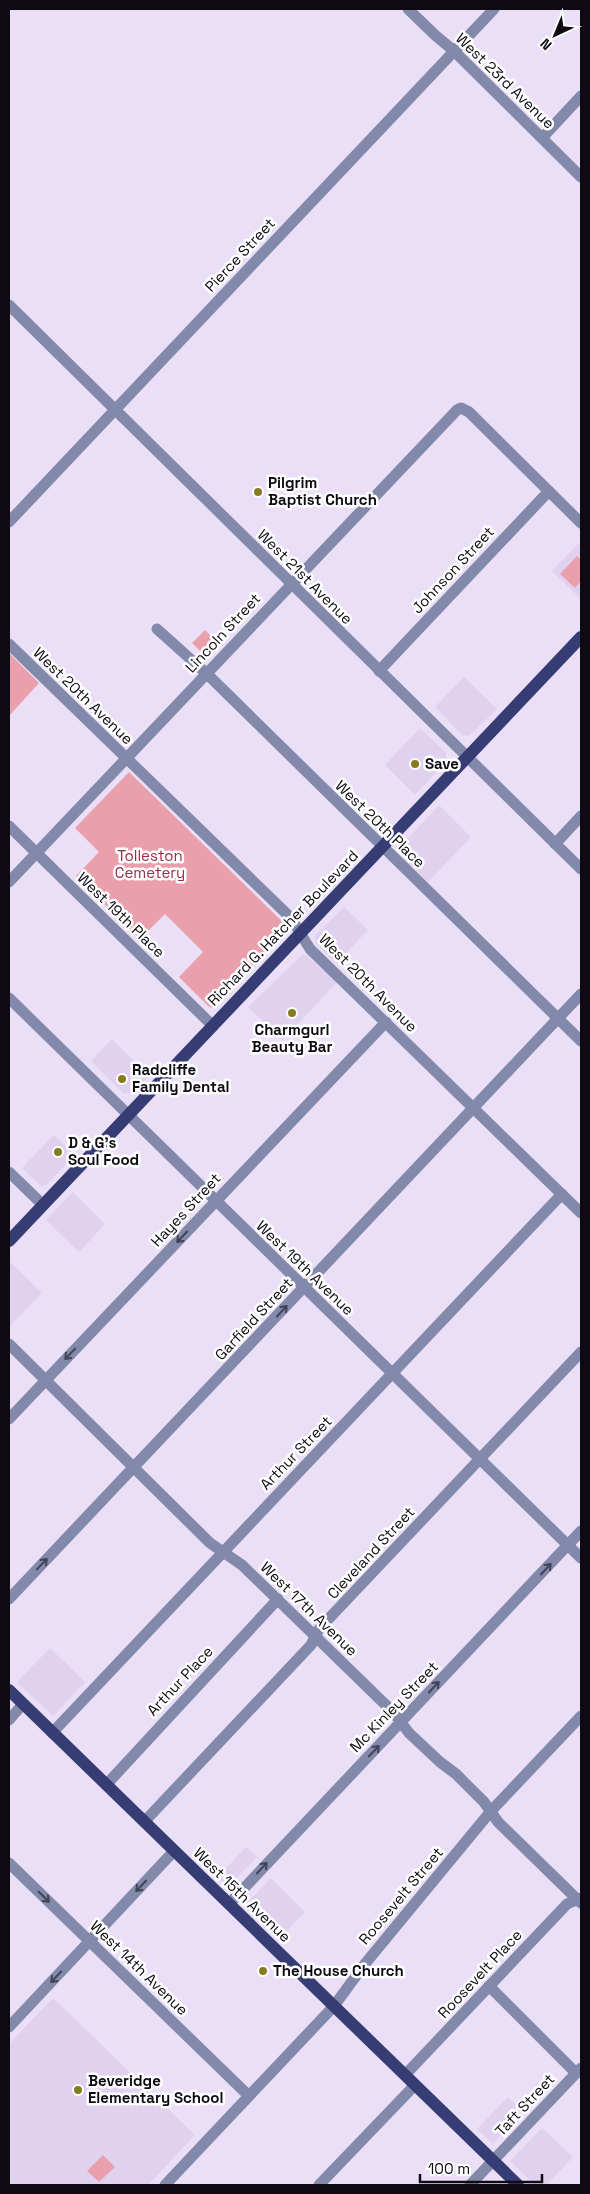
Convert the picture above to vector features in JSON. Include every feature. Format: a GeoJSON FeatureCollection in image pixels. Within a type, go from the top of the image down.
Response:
{"type":"FeatureCollection","features":[{"type":"Feature","properties":{"kind":"main road","name":"Richard G. Hatcher Boulevard"},"geometry":{"type":"LineString","coordinates":[[9,1241],[581,637]]}},
{"type":"Feature","properties":{"kind":"main road","name":"West 15th Avenue"},"geometry":{"type":"LineString","coordinates":[[9,1690],[518,2185]]}},
{"type":"Feature","properties":{"kind":"street","name":"West 23rd Avenue"},"geometry":{"type":"LineString","coordinates":[[408,9],[454,51],[581,177]]}},
{"type":"Feature","properties":{"kind":"street","name":"Pierce Street"},"geometry":{"type":"LineString","coordinates":[[9,522],[494,9]]}},
{"type":"Feature","properties":{"kind":"street"},"geometry":{"type":"LineString","coordinates":[[542,138],[581,96]]}},
{"type":"Feature","properties":{"kind":"street","name":"West 21st Avenue"},"geometry":{"type":"LineString","coordinates":[[9,305],[581,869]]}},
{"type":"Feature","properties":{"kind":"street","name":"Lincoln Street"},"geometry":{"type":"LineString","coordinates":[[9,882],[453,413],[461,408],[469,412],[549,491]]}},
{"type":"Feature","properties":{"kind":"street"},"geometry":{"type":"LineString","coordinates":[[549,491],[581,523]]}},
{"type":"Feature","properties":{"kind":"street","name":"Johnson Street"},"geometry":{"type":"LineString","coordinates":[[379,670],[549,491]]}},
{"type":"Feature","properties":{"kind":"street","name":"West 20th Place"},"geometry":{"type":"LineString","coordinates":[[157,629],[206,673],[581,1041]]}},
{"type":"Feature","properties":{"kind":"street","name":"West 20th Avenue"},"geometry":{"type":"LineString","coordinates":[[9,644],[291,918],[310,949],[581,1213]]}},
{"type":"Feature","properties":{"kind":"street"},"geometry":{"type":"LineString","coordinates":[[556,844],[581,816]]}},
{"type":"Feature","properties":{"kind":"street","name":"West 19th Place"},"geometry":{"type":"LineString","coordinates":[[9,826],[213,1026]]}},
{"type":"Feature","properties":{"kind":"street","name":"Garfield Street"},"geometry":{"type":"LineString","coordinates":[[9,1599],[581,994]]}},
{"type":"Feature","properties":{"kind":"street","name":"West 19th Avenue"},"geometry":{"type":"LineString","coordinates":[[9,998],[581,1558]]}},
{"type":"Feature","properties":{"kind":"street","name":"Hayes Street"},"geometry":{"type":"LineString","coordinates":[[9,1419],[386,1022]]}},
{"type":"Feature","properties":{"kind":"street"},"geometry":{"type":"LineString","coordinates":[[9,1172],[43,1205]]}},
{"type":"Feature","properties":{"kind":"street","name":"Arthur Street"},"geometry":{"type":"LineString","coordinates":[[52,1733],[562,1194]]}},
{"type":"Feature","properties":{"kind":"street","name":"West 17th Avenue"},"geometry":{"type":"LineString","coordinates":[[9,1344],[210,1543],[242,1565],[316,1636],[393,1712],[409,1733],[456,1774],[491,1811],[498,1822],[580,1900]]}},
{"type":"Feature","properties":{"kind":"street","name":"Cleveland Street"},"geometry":{"type":"LineString","coordinates":[[144,1822],[311,1645],[319,1629],[581,1352]]}},
{"type":"Feature","properties":{"kind":"street","name":"Mc Kinley Street"},"geometry":{"type":"LineString","coordinates":[[229,1904],[581,1531]]}},
{"type":"Feature","properties":{"kind":"street","name":"Arthur Place"},"geometry":{"type":"LineString","coordinates":[[106,1785],[278,1599]]}},
{"type":"Feature","properties":{"kind":"street"},"geometry":{"type":"LineString","coordinates":[[9,1720],[23,1704]]}},
{"type":"Feature","properties":{"kind":"street","name":"Roosevelt Street"},"geometry":{"type":"LineString","coordinates":[[165,2185],[334,2006],[364,1965],[491,1811],[581,1716]]}},
{"type":"Feature","properties":{"kind":"street"},"geometry":{"type":"LineString","coordinates":[[9,2027],[174,1851]]}},
{"type":"Feature","properties":{"kind":"street","name":"West 14th Avenue"},"geometry":{"type":"LineString","coordinates":[[9,1862],[249,2096]]}},
{"type":"Feature","properties":{"kind":"street","name":"Roosevelt Place"},"geometry":{"type":"LineString","coordinates":[[405,2075],[567,1904],[580,1900]]}},
{"type":"Feature","properties":{"kind":"street"},"geometry":{"type":"LineString","coordinates":[[489,1986],[579,2070]]}},
{"type":"Feature","properties":{"kind":"street","name":"Taft Street"},"geometry":{"type":"LineString","coordinates":[[470,2185],[579,2070]]}},
{"type":"Feature","properties":{"kind":"street"},"geometry":{"type":"LineString","coordinates":[[319,2185],[415,2085]]}},
{"type":"Feature","properties":{"kind":"shaded area"},"geometry":{"type":"Polygon","coordinates":[[[581,541],[581,599],[552,571],[581,541]]]}},
{"type":"Feature","properties":{"kind":"shaded area"},"geometry":{"type":"Polygon","coordinates":[[[464,677],[497,709],[469,736],[462,735],[435,707],[464,677]]]}},
{"type":"Feature","properties":{"kind":"shaded area"},"geometry":{"type":"Polygon","coordinates":[[[420,728],[446,753],[446,762],[415,795],[385,765],[420,728]]]}},
{"type":"Feature","properties":{"kind":"shaded area"},"geometry":{"type":"Polygon","coordinates":[[[439,805],[471,837],[428,882],[402,857],[399,848],[439,805]]]}},
{"type":"Feature","properties":{"kind":"shaded area"},"geometry":{"type":"Polygon","coordinates":[[[344,907],[368,930],[336,963],[316,944],[315,936],[344,907]]]}},
{"type":"Feature","properties":{"kind":"shaded area"},"geometry":{"type":"Polygon","coordinates":[[[302,955],[307,956],[337,982],[283,1040],[248,1007],[302,955]]]}},
{"type":"Feature","properties":{"kind":"shaded area"},"geometry":{"type":"Polygon","coordinates":[[[112,1039],[149,1076],[132,1093],[124,1094],[91,1061],[112,1039]]]}},
{"type":"Feature","properties":{"kind":"shaded area"},"geometry":{"type":"Polygon","coordinates":[[[54,1135],[75,1155],[46,1185],[41,1186],[22,1168],[54,1135]]]}},
{"type":"Feature","properties":{"kind":"shaded area"},"geometry":{"type":"Polygon","coordinates":[[[73,1192],[105,1224],[79,1252],[46,1220],[73,1192]]]}},
{"type":"Feature","properties":{"kind":"shaded area"},"geometry":{"type":"Polygon","coordinates":[[[9,1261],[42,1293],[9,1327],[9,1261]]]}},
{"type":"Feature","properties":{"kind":"shaded area"},"geometry":{"type":"Polygon","coordinates":[[[50,1648],[85,1682],[53,1716],[17,1682],[50,1648]]]}},
{"type":"Feature","properties":{"kind":"shaded area"},"geometry":{"type":"Polygon","coordinates":[[[246,1847],[257,1857],[228,1887],[218,1877],[246,1847]]]}},
{"type":"Feature","properties":{"kind":"shaded area"},"geometry":{"type":"Polygon","coordinates":[[[271,1878],[305,1912],[280,1938],[246,1904],[271,1878]]]}},
{"type":"Feature","properties":{"kind":"shaded area","name":"Beveridge Elementary School"},"geometry":{"type":"Polygon","coordinates":[[[53,1998],[195,2135],[148,2185],[9,2185],[9,2044],[53,1998]]]}},
{"type":"Feature","properties":{"kind":"shaded area"},"geometry":{"type":"Polygon","coordinates":[[[508,2097],[523,2112],[493,2144],[477,2129],[508,2097]]]}},
{"type":"Feature","properties":{"kind":"shaded area"},"geometry":{"type":"Polygon","coordinates":[[[542,2128],[573,2157],[546,2185],[535,2185],[510,2161],[542,2128]]]}},
{"type":"Feature","properties":{"kind":"green space"},"geometry":{"type":"Polygon","coordinates":[[[577,556],[581,560],[581,581],[575,588],[560,574],[577,556]]]}},
{"type":"Feature","properties":{"kind":"green space"},"geometry":{"type":"Polygon","coordinates":[[[205,630],[218,643],[205,656],[192,643],[205,630]]]}},
{"type":"Feature","properties":{"kind":"green space"},"geometry":{"type":"Polygon","coordinates":[[[9,653],[39,683],[9,716],[9,653]]]}},
{"type":"Feature","properties":{"kind":"green space","name":"Tolleston Cemetery"},"geometry":{"type":"Polygon","coordinates":[[[129,772],[289,928],[213,1008],[208,1006],[179,977],[203,952],[165,914],[140,939],[76,876],[99,852],[75,828],[129,772]]]}},
{"type":"Feature","properties":{"kind":"green space"},"geometry":{"type":"Polygon","coordinates":[[[103,2155],[115,2167],[99,2182],[87,2171],[103,2155]]]}},
{"type":"Feature","properties":{"kind":"place","name":"Pilgrim Baptist Church"},"geometry":{"type":"Point","coordinates":[258,492]}},
{"type":"Feature","properties":{"kind":"place","name":"Save"},"geometry":{"type":"Point","coordinates":[415,764]}},
{"type":"Feature","properties":{"kind":"place","name":"Charmgurl Beauty Bar"},"geometry":{"type":"Point","coordinates":[292,1013]}},
{"type":"Feature","properties":{"kind":"place","name":"Radcliffe Family Dental"},"geometry":{"type":"Point","coordinates":[122,1079]}},
{"type":"Feature","properties":{"kind":"place","name":"D & G's Soul Food"},"geometry":{"type":"Point","coordinates":[58,1152]}},
{"type":"Feature","properties":{"kind":"place","name":"The House Church"},"geometry":{"type":"Point","coordinates":[263,1971]}},
{"type":"Feature","properties":{"kind":"place","name":"Beveridge Elementary School"},"geometry":{"type":"Point","coordinates":[78,2090]}}]}
